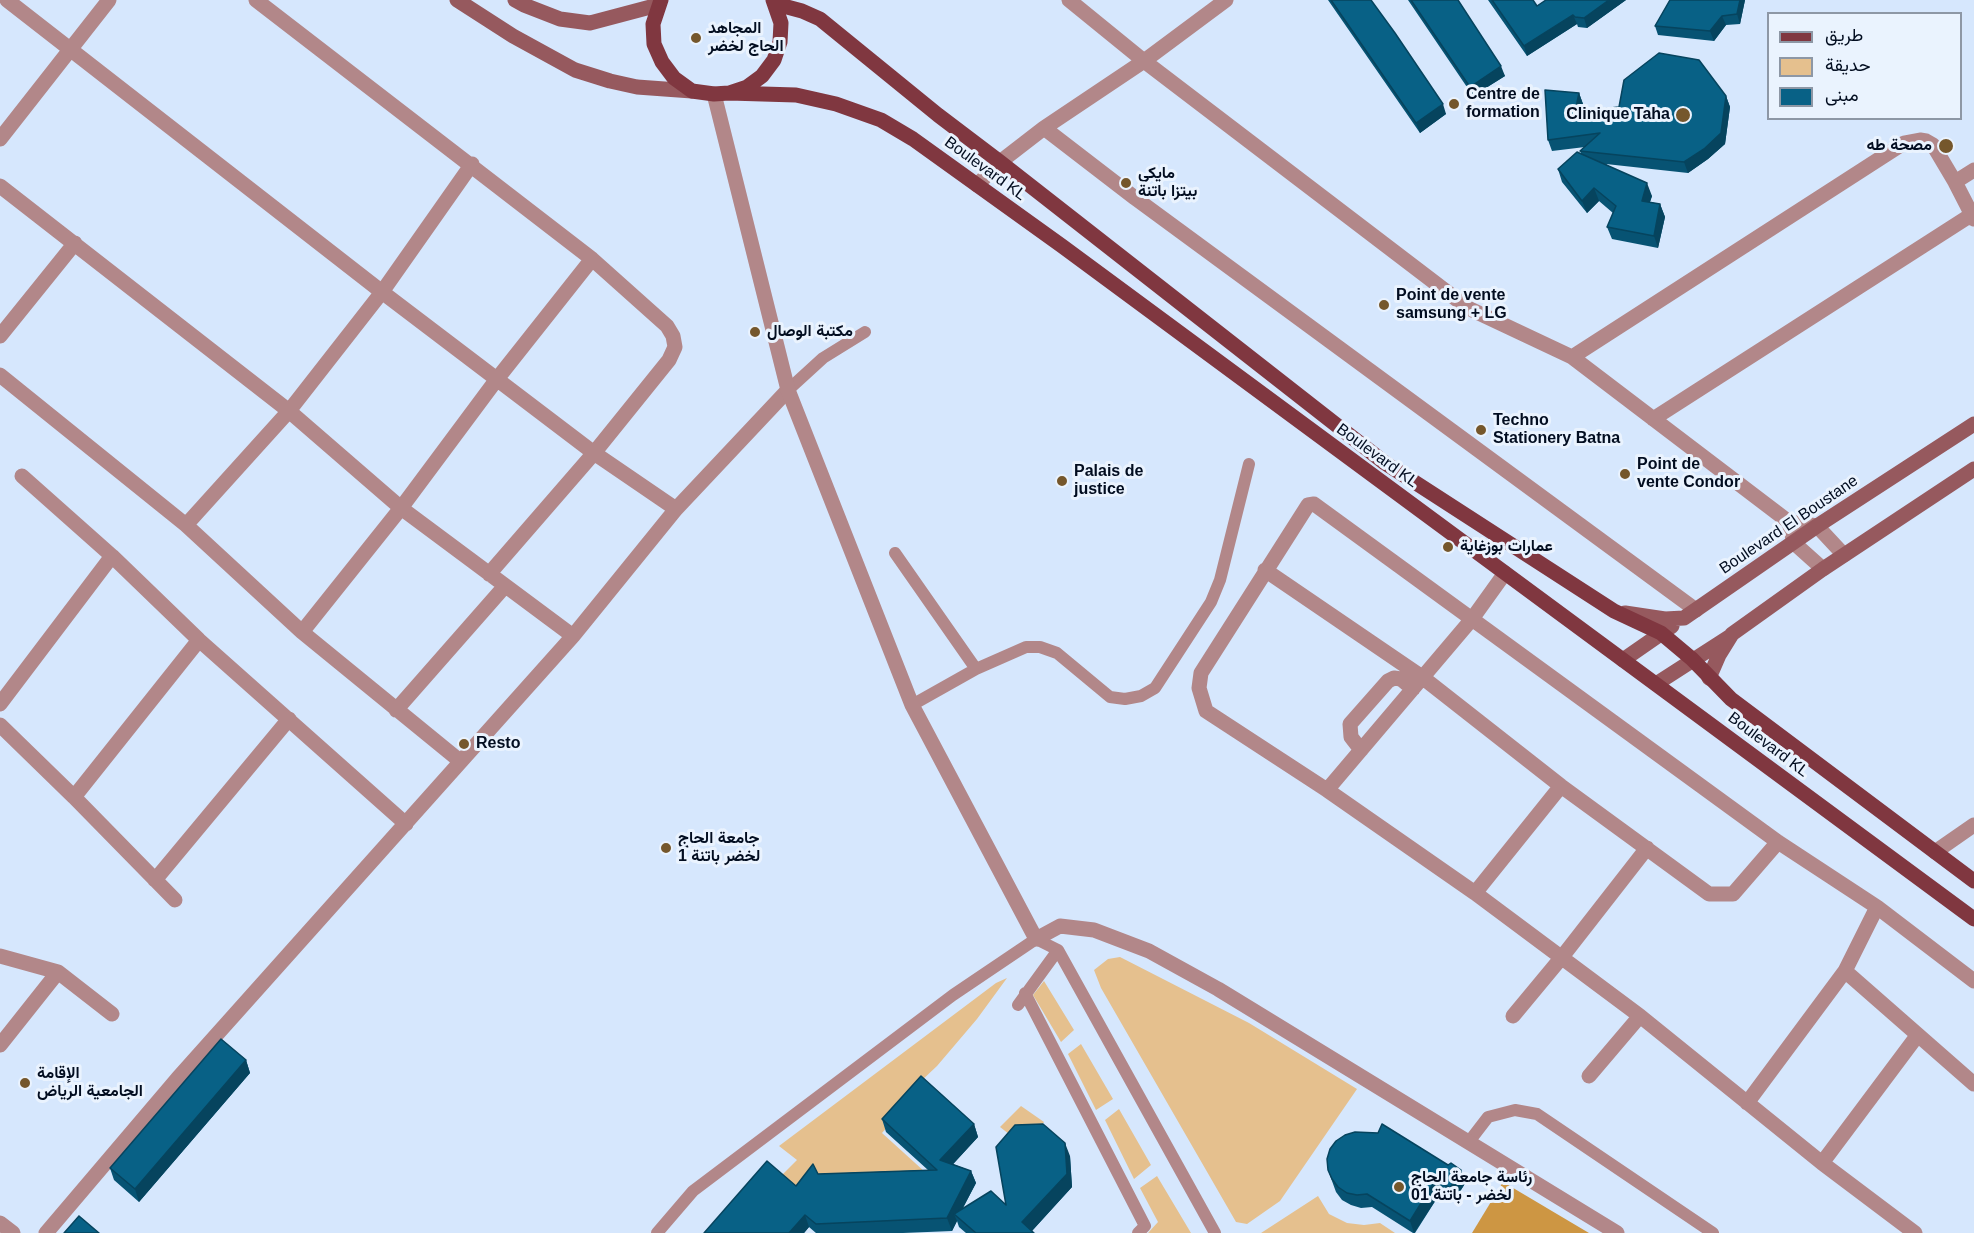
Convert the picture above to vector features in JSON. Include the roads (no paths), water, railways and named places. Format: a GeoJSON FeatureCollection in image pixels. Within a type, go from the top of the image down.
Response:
{"type":"FeatureCollection","features":[{"type":"Feature","properties":{"kind":"main road"},"geometry":{"type":"LineString","coordinates":[[514,0],[560,19],[590,23],[659,2]]}},
{"type":"Feature","properties":{"kind":"main road"},"geometry":{"type":"LineString","coordinates":[[459,1],[513,36],[575,70],[637,87],[692,91]]}},
{"type":"Feature","properties":{"kind":"main road"},"geometry":{"type":"LineString","coordinates":[[659,2],[653,24],[654,44],[662,62],[674,78],[692,91]]}},
{"type":"Feature","properties":{"kind":"main road"},"geometry":{"type":"LineString","coordinates":[[722,94],[747,87],[762,76],[774,60],[780,42],[781,23],[775,2]]}},
{"type":"Feature","properties":{"kind":"main road","name":"Boulevard KL"},"geometry":{"type":"LineString","coordinates":[[775,2],[820,19],[938,115],[1385,463],[1614,611],[1661,633],[1692,659],[1731,699],[1974,881]]}},
{"type":"Feature","properties":{"kind":"main road","name":"Boulevard KL"},"geometry":{"type":"LineString","coordinates":[[692,91],[722,94],[796,95],[836,104],[889,125],[913,139],[1072,253],[1974,920]]}},
{"type":"Feature","properties":{"kind":"main road","name":"Boulevard El Boustane"},"geometry":{"type":"LineString","coordinates":[[1623,660],[1817,526],[1974,424]]}},
{"type":"Feature","properties":{"kind":"main road"},"geometry":{"type":"LineString","coordinates":[[1656,684],[1974,469]]}},
{"type":"Feature","properties":{"kind":"main road"},"geometry":{"type":"LineString","coordinates":[[1614,611],[1665,619],[1690,614]]}},
{"type":"Feature","properties":{"kind":"main road"},"geometry":{"type":"LineString","coordinates":[[1709,678],[1732,634]]}},
{"type":"Feature","properties":{"kind":"street"},"geometry":{"type":"LineString","coordinates":[[7,0],[382,292],[594,453],[676,509]]}},
{"type":"Feature","properties":{"kind":"street"},"geometry":{"type":"LineString","coordinates":[[0,139],[109,0]]}},
{"type":"Feature","properties":{"kind":"street"},"geometry":{"type":"LineString","coordinates":[[256,0],[472,164],[592,259],[667,326],[674,336],[675,347],[669,360],[594,453],[489,574]]}},
{"type":"Feature","properties":{"kind":"street"},"geometry":{"type":"LineString","coordinates":[[1069,0],[1144,61],[1467,308],[1572,357],[1789,522],[1817,526],[1844,555]]}},
{"type":"Feature","properties":{"kind":"street"},"geometry":{"type":"LineString","coordinates":[[977,185],[1000,162],[1044,128],[1144,61],[1226,0]]}},
{"type":"Feature","properties":{"kind":"street"},"geometry":{"type":"LineString","coordinates":[[722,94],[788,390],[912,705],[1036,939],[1060,926],[1094,930],[1149,951],[1218,989],[1617,1233]]}},
{"type":"Feature","properties":{"kind":"street"},"geometry":{"type":"LineString","coordinates":[[1044,128],[1690,614]]}},
{"type":"Feature","properties":{"kind":"street"},"geometry":{"type":"LineString","coordinates":[[1572,357],[1896,146],[1904,142],[1920,140],[1933,145],[1973,217],[1653,419]]}},
{"type":"Feature","properties":{"kind":"street"},"geometry":{"type":"LineString","coordinates":[[186,525],[289,411],[382,292],[472,164]]}},
{"type":"Feature","properties":{"kind":"street"},"geometry":{"type":"LineString","coordinates":[[1955,182],[1974,170]]}},
{"type":"Feature","properties":{"kind":"street"},"geometry":{"type":"LineString","coordinates":[[0,186],[289,411],[401,508],[573,636]]}},
{"type":"Feature","properties":{"kind":"street"},"geometry":{"type":"LineString","coordinates":[[0,336],[75,243]]}},
{"type":"Feature","properties":{"kind":"street"},"geometry":{"type":"LineString","coordinates":[[302,632],[401,508],[497,379],[592,259]]}},
{"type":"Feature","properties":{"kind":"street"},"geometry":{"type":"LineString","coordinates":[[0,375],[186,525],[302,632],[460,761]]}},
{"type":"Feature","properties":{"kind":"street"},"geometry":{"type":"LineString","coordinates":[[46,1233],[177,1079],[573,636],[676,509],[788,390]]}},
{"type":"Feature","properties":{"kind":"street"},"geometry":{"type":"LineString","coordinates":[[22,476],[112,556],[199,640],[406,824]]}},
{"type":"Feature","properties":{"kind":"street"},"geometry":{"type":"LineString","coordinates":[[1915,1233],[1822,1163],[1640,1016],[1474,892],[1327,790],[1206,711],[1198,688],[1201,673],[1308,505],[1314,504],[1778,842],[1877,907],[1974,981]]}},
{"type":"Feature","properties":{"kind":"street"},"geometry":{"type":"LineString","coordinates":[[1789,522],[1794,543],[1823,569]]}},
{"type":"Feature","properties":{"kind":"street"},"geometry":{"type":"LineString","coordinates":[[0,704],[112,556]]}},
{"type":"Feature","properties":{"kind":"street"},"geometry":{"type":"LineString","coordinates":[[1266,570],[1417,683],[1708,894],[1733,894],[1778,842]]}},
{"type":"Feature","properties":{"kind":"street"},"geometry":{"type":"LineString","coordinates":[[1327,790],[1473,619],[1505,573]]}},
{"type":"Feature","properties":{"kind":"street"},"geometry":{"type":"LineString","coordinates":[[396,711],[505,586]]}},
{"type":"Feature","properties":{"kind":"street"},"geometry":{"type":"LineString","coordinates":[[74,797],[199,640]]}},
{"type":"Feature","properties":{"kind":"street"},"geometry":{"type":"LineString","coordinates":[[1361,750],[1351,737],[1350,724],[1388,681],[1394,678],[1417,683]]}},
{"type":"Feature","properties":{"kind":"street"},"geometry":{"type":"LineString","coordinates":[[155,880],[290,719]]}},
{"type":"Feature","properties":{"kind":"street"},"geometry":{"type":"LineString","coordinates":[[0,725],[175,900]]}},
{"type":"Feature","properties":{"kind":"street"},"geometry":{"type":"LineString","coordinates":[[1474,892],[1561,786]]}},
{"type":"Feature","properties":{"kind":"street"},"geometry":{"type":"LineString","coordinates":[[1935,852],[1974,825]]}},
{"type":"Feature","properties":{"kind":"street"},"geometry":{"type":"LineString","coordinates":[[1514,1016],[1647,848]]}},
{"type":"Feature","properties":{"kind":"street"},"geometry":{"type":"LineString","coordinates":[[1747,1103],[1845,971],[1877,907]]}},
{"type":"Feature","properties":{"kind":"street"},"geometry":{"type":"LineString","coordinates":[[0,956],[58,972],[112,1014]]}},
{"type":"Feature","properties":{"kind":"street"},"geometry":{"type":"LineString","coordinates":[[1845,971],[1974,1084]]}},
{"type":"Feature","properties":{"kind":"street"},"geometry":{"type":"LineString","coordinates":[[0,1045],[58,972]]}},
{"type":"Feature","properties":{"kind":"street"},"geometry":{"type":"LineString","coordinates":[[1589,1076],[1640,1016]]}},
{"type":"Feature","properties":{"kind":"street"},"geometry":{"type":"LineString","coordinates":[[1822,1163],[1917,1036]]}},
{"type":"Feature","properties":{"kind":"street"},"geometry":{"type":"LineString","coordinates":[[0,1223],[13,1233]]}},
{"type":"Feature","properties":{"kind":"lane"},"geometry":{"type":"LineString","coordinates":[[788,390],[824,357],[865,332]]}},
{"type":"Feature","properties":{"kind":"lane"},"geometry":{"type":"LineString","coordinates":[[912,705],[976,669],[1026,647],[1040,647],[1057,653],[1110,697],[1125,699],[1141,696],[1155,688],[1211,602],[1221,580],[1249,464]]}},
{"type":"Feature","properties":{"kind":"lane"},"geometry":{"type":"LineString","coordinates":[[895,553],[976,669]]}},
{"type":"Feature","properties":{"kind":"lane"},"geometry":{"type":"LineString","coordinates":[[657,1233],[693,1191],[953,995],[1036,939],[1058,950],[1215,1233]]}},
{"type":"Feature","properties":{"kind":"lane"},"geometry":{"type":"LineString","coordinates":[[1018,1005],[1058,950]]}},
{"type":"Feature","properties":{"kind":"lane"},"geometry":{"type":"LineString","coordinates":[[1025,993],[1145,1226],[1138,1233]]}},
{"type":"Feature","properties":{"kind":"lane"},"geometry":{"type":"LineString","coordinates":[[1468,1143],[1488,1117],[1515,1110],[1537,1114],[1713,1233]]}},
{"type":"Feature","properties":{"kind":"place","name":"المجاهد الحاج لخضر"},"geometry":{"type":"Point","coordinates":[696,38]}},
{"type":"Feature","properties":{"kind":"place","name":"Centre de formation"},"geometry":{"type":"Point","coordinates":[1454,104]}},
{"type":"Feature","properties":{"kind":"place","name":"Clinique Taha"},"geometry":{"type":"Point","coordinates":[1683,115]}},
{"type":"Feature","properties":{"kind":"place","name":"مصحة طه"},"geometry":{"type":"Point","coordinates":[1946,146]}},
{"type":"Feature","properties":{"kind":"place","name":"مايكي بيتزا باتنة"},"geometry":{"type":"Point","coordinates":[1126,183]}},
{"type":"Feature","properties":{"kind":"place","name":"Point de vente samsung + LG"},"geometry":{"type":"Point","coordinates":[1384,305]}},
{"type":"Feature","properties":{"kind":"place","name":"مكتبة الوصال"},"geometry":{"type":"Point","coordinates":[755,332]}},
{"type":"Feature","properties":{"kind":"place","name":"Techno Stationery Batna"},"geometry":{"type":"Point","coordinates":[1481,430]}},
{"type":"Feature","properties":{"kind":"place","name":"Point de vente Condor"},"geometry":{"type":"Point","coordinates":[1625,474]}},
{"type":"Feature","properties":{"kind":"place","name":"Palais de justice"},"geometry":{"type":"Point","coordinates":[1062,481]}},
{"type":"Feature","properties":{"kind":"place","name":"عمارات بوزغاية"},"geometry":{"type":"Point","coordinates":[1448,547]}},
{"type":"Feature","properties":{"kind":"place","name":"Resto"},"geometry":{"type":"Point","coordinates":[464,744]}},
{"type":"Feature","properties":{"kind":"place","name":"جامعة الحاج لخضر باتنة 1"},"geometry":{"type":"Point","coordinates":[666,848]}},
{"type":"Feature","properties":{"kind":"place","name":"الإقامة الجامعية الرياض"},"geometry":{"type":"Point","coordinates":[25,1083]}},
{"type":"Feature","properties":{"kind":"place","name":"رئاسة جامعة الحاج لخضر - باتنة 01"},"geometry":{"type":"Point","coordinates":[1399,1187]}}]}
